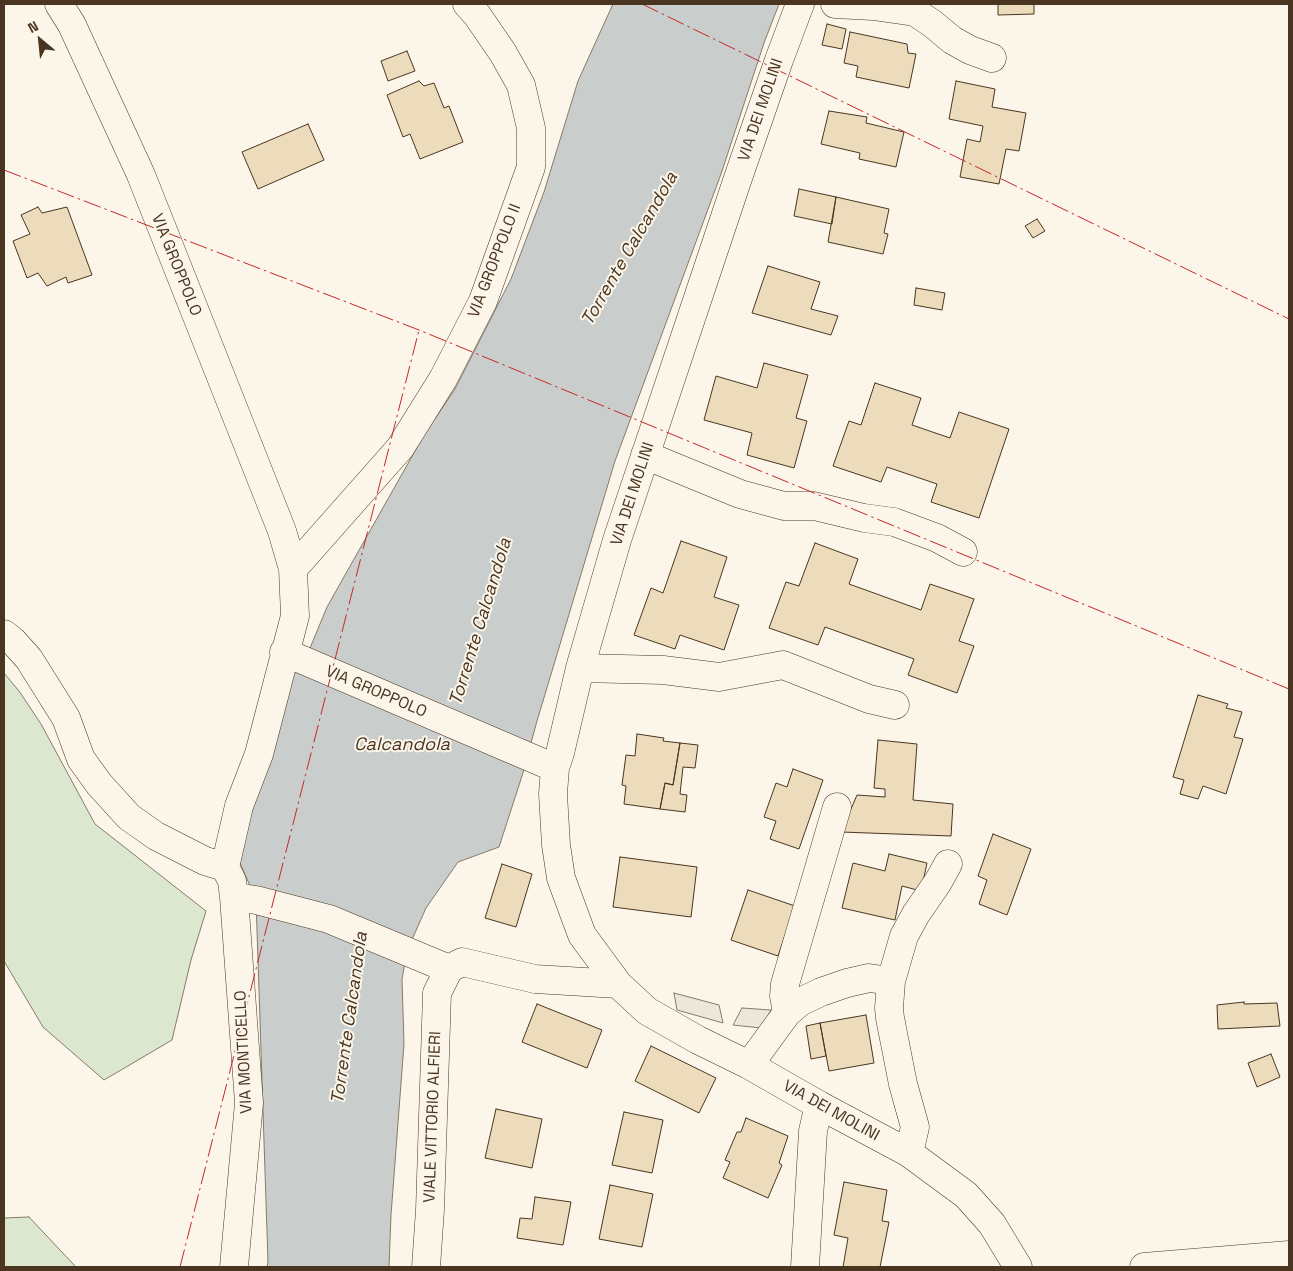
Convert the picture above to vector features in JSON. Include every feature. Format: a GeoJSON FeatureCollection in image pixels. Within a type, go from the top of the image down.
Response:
{"type":"FeatureCollection","features":[{"type":"Feature","properties":{"kind":"street","name":"VIA GROPPOLO"},"geometry":{"type":"LineString","coordinates":[[60,4],[72,25],[141,175],[282,531],[293,569],[295,616],[292,656],[259,754],[239,806],[225,867]]}},
{"type":"Feature","properties":{"kind":"street","name":"VIA GROPPOLO II"},"geometry":{"type":"LineString","coordinates":[[293,569],[400,448],[443,379],[483,301],[531,167],[531,128],[521,85],[482,22],[467,4]]}},
{"type":"Feature","properties":{"kind":"street"},"geometry":{"type":"LineString","coordinates":[[799,7],[829,4]]}},
{"type":"Feature","properties":{"kind":"street"},"geometry":{"type":"LineString","coordinates":[[835,4],[873,6],[915,12],[958,43],[970,50],[992,58]]}},
{"type":"Feature","properties":{"kind":"street","name":"VIA DEI MOLINI"},"geometry":{"type":"LineString","coordinates":[[799,7],[738,178],[646,456],[616,540],[580,668],[560,753],[545,764],[553,794],[556,846],[561,878],[582,935],[618,984],[647,1011],[909,1154],[966,1195],[992,1224],[1018,1267]]}},
{"type":"Feature","properties":{"kind":"street"},"geometry":{"type":"LineString","coordinates":[[646,456],[740,494],[784,506],[814,506],[864,518],[894,522],[937,538],[963,552]]}},
{"type":"Feature","properties":{"kind":"street"},"geometry":{"type":"LineString","coordinates":[[4,634],[29,659],[66,718],[81,759],[99,784],[129,817],[156,836],[205,861],[225,867]]}},
{"type":"Feature","properties":{"kind":"street","name":"VIA GROPPOLO"},"geometry":{"type":"LineString","coordinates":[[292,656],[545,764]]}},
{"type":"Feature","properties":{"kind":"street"},"geometry":{"type":"LineString","coordinates":[[580,668],[663,670],[719,677],[783,665],[869,698],[895,705]]}},
{"type":"Feature","properties":{"kind":"street"},"geometry":{"type":"LineString","coordinates":[[787,1013],[784,996],[785,984],[837,807]]}},
{"type":"Feature","properties":{"kind":"street"},"geometry":{"type":"LineString","coordinates":[[909,1154],[915,1127],[903,1084],[890,1018],[889,1008],[892,980],[904,936],[948,864]]}},
{"type":"Feature","properties":{"kind":"street","name":"VIA MONTICELLO"},"geometry":{"type":"LineString","coordinates":[[225,867],[232,881],[234,897],[249,1103],[234,1267]]}},
{"type":"Feature","properties":{"kind":"street"},"geometry":{"type":"LineString","coordinates":[[234,897],[256,900],[329,919],[449,969],[462,962],[536,979],[618,984]]}},
{"type":"Feature","properties":{"kind":"street","name":"VIALE VITTORIO ALFIERI"},"geometry":{"type":"LineString","coordinates":[[426,1267],[430,1210],[437,993],[449,969]]}},
{"type":"Feature","properties":{"kind":"street"},"geometry":{"type":"LineString","coordinates":[[749,1065],[787,1013],[800,1002],[847,983],[869,978],[892,980]]}},
{"type":"Feature","properties":{"kind":"street"},"geometry":{"type":"LineString","coordinates":[[804,1267],[813,1131],[818,1105]]}},
{"type":"Feature","properties":{"kind":"street"},"geometry":{"type":"LineString","coordinates":[[1144,1267],[1289,1254]]}},
{"type":"Feature","properties":{"kind":"green space"},"geometry":{"type":"Polygon","coordinates":[[[4,673],[19,691],[41,724],[95,824],[206,911],[191,960],[172,1040],[104,1080],[43,1027],[4,961],[4,673]]]}},
{"type":"Feature","properties":{"kind":"green space"},"geometry":{"type":"Polygon","coordinates":[[[29,1217],[76,1267],[4,1267],[4,1218],[29,1217]]]}},
{"type":"Feature","properties":{"kind":"shaded area"},"geometry":{"type":"Polygon","coordinates":[[[674,993],[719,1005],[723,1023],[677,1010],[674,993]]]}},
{"type":"Feature","properties":{"kind":"shaded area"},"geometry":{"type":"Polygon","coordinates":[[[742,1008],[771,1010],[761,1028],[733,1025],[742,1008]]]}},
{"type":"Feature","properties":{"kind":"water","name":"Calcandola"},"geometry":{"type":"Polygon","coordinates":[[[613,4],[779,4],[764,43],[721,174],[615,461],[522,776],[499,847],[458,862],[426,908],[407,951],[402,979],[404,1044],[389,1267],[267,1267],[256,900],[238,858],[295,667],[303,665],[327,607],[424,435],[455,389],[511,279],[544,192],[578,81],[613,4]]]}},
{"type":"Feature","properties":{"kind":"building"},"geometry":{"type":"Polygon","coordinates":[[[998,4],[1034,4],[1034,14],[998,15],[998,4]]]}},
{"type":"Feature","properties":{"kind":"building"},"geometry":{"type":"Polygon","coordinates":[[[827,24],[846,29],[842,49],[822,45],[827,24]]]}},
{"type":"Feature","properties":{"kind":"building"},"geometry":{"type":"Polygon","coordinates":[[[850,32],[907,44],[908,53],[916,54],[909,88],[856,77],[858,66],[844,63],[850,32]]]}},
{"type":"Feature","properties":{"kind":"building"},"geometry":{"type":"Polygon","coordinates":[[[407,51],[415,71],[388,81],[381,61],[407,51]]]}},
{"type":"Feature","properties":{"kind":"building"},"geometry":{"type":"Polygon","coordinates":[[[419,81],[424,86],[434,83],[444,108],[449,106],[463,142],[420,159],[410,134],[403,137],[387,95],[419,81]]]}},
{"type":"Feature","properties":{"kind":"building"},"geometry":{"type":"Polygon","coordinates":[[[956,81],[995,89],[992,107],[1026,113],[1019,151],[1006,149],[999,184],[960,177],[967,139],[980,142],[983,126],[949,119],[956,81]]]}},
{"type":"Feature","properties":{"kind":"building"},"geometry":{"type":"Polygon","coordinates":[[[829,111],[867,117],[866,123],[904,132],[896,167],[859,159],[860,153],[821,144],[829,111]]]}},
{"type":"Feature","properties":{"kind":"building"},"geometry":{"type":"Polygon","coordinates":[[[308,124],[324,160],[258,189],[242,152],[308,124]]]}},
{"type":"Feature","properties":{"kind":"building"},"geometry":{"type":"Polygon","coordinates":[[[799,189],[836,197],[832,224],[794,216],[799,189]]]}},
{"type":"Feature","properties":{"kind":"building"},"geometry":{"type":"Polygon","coordinates":[[[836,197],[889,209],[884,233],[888,234],[883,254],[828,242],[836,197]]]}},
{"type":"Feature","properties":{"kind":"building"},"geometry":{"type":"Polygon","coordinates":[[[38,207],[42,213],[67,207],[92,275],[68,283],[66,277],[47,286],[38,273],[27,278],[13,241],[30,234],[21,215],[38,207]]]}},
{"type":"Feature","properties":{"kind":"building"},"geometry":{"type":"Polygon","coordinates":[[[1037,219],[1045,231],[1033,238],[1025,226],[1037,219]]]}},
{"type":"Feature","properties":{"kind":"building"},"geometry":{"type":"Polygon","coordinates":[[[768,266],[820,282],[811,309],[838,316],[831,335],[752,313],[768,266]]]}},
{"type":"Feature","properties":{"kind":"building"},"geometry":{"type":"Polygon","coordinates":[[[916,288],[945,293],[942,310],[914,305],[916,288]]]}},
{"type":"Feature","properties":{"kind":"building"},"geometry":{"type":"Polygon","coordinates":[[[764,363],[808,375],[796,418],[807,421],[794,468],[747,455],[752,433],[704,420],[716,376],[757,388],[764,363]]]}},
{"type":"Feature","properties":{"kind":"building"},"geometry":{"type":"Polygon","coordinates":[[[875,383],[921,398],[912,425],[950,438],[959,412],[1009,429],[979,518],[931,502],[937,484],[887,467],[881,482],[833,466],[849,421],[861,425],[875,383]]]}},
{"type":"Feature","properties":{"kind":"building"},"geometry":{"type":"Polygon","coordinates":[[[681,541],[727,557],[714,597],[739,605],[724,650],[680,635],[675,649],[634,635],[651,588],[663,593],[681,541]]]}},
{"type":"Feature","properties":{"kind":"building"},"geometry":{"type":"Polygon","coordinates":[[[815,543],[858,559],[849,584],[921,610],[930,584],[974,599],[959,641],[974,646],[957,693],[908,675],[914,659],[825,627],[818,645],[769,628],[786,582],[799,586],[815,543]]]}},
{"type":"Feature","properties":{"kind":"building"},"geometry":{"type":"Polygon","coordinates":[[[1198,695],[1228,704],[1226,708],[1242,712],[1234,737],[1243,739],[1226,794],[1203,786],[1198,799],[1180,794],[1184,780],[1173,777],[1198,695]]]}},
{"type":"Feature","properties":{"kind":"building"},"geometry":{"type":"Polygon","coordinates":[[[637,734],[664,738],[663,741],[680,743],[673,785],[665,783],[660,809],[624,804],[626,786],[622,785],[626,755],[635,756],[637,734]]]}},
{"type":"Feature","properties":{"kind":"building"},"geometry":{"type":"Polygon","coordinates":[[[878,740],[917,744],[913,800],[953,804],[951,836],[841,832],[857,795],[885,797],[885,789],[874,788],[878,740]]]}},
{"type":"Feature","properties":{"kind":"building"},"geometry":{"type":"Polygon","coordinates":[[[680,743],[698,745],[695,768],[683,767],[680,794],[687,795],[685,812],[660,809],[665,783],[673,785],[680,743]]]}},
{"type":"Feature","properties":{"kind":"building"},"geometry":{"type":"Polygon","coordinates":[[[793,769],[823,780],[799,849],[770,839],[776,821],[764,817],[776,783],[787,787],[793,769]]]}},
{"type":"Feature","properties":{"kind":"building"},"geometry":{"type":"Polygon","coordinates":[[[993,834],[1031,849],[1007,915],[979,904],[987,880],[978,876],[993,834]]]}},
{"type":"Feature","properties":{"kind":"building"},"geometry":{"type":"Polygon","coordinates":[[[889,854],[927,863],[921,891],[902,886],[895,920],[842,908],[853,863],[885,871],[889,854]]]}},
{"type":"Feature","properties":{"kind":"building"},"geometry":{"type":"Polygon","coordinates":[[[620,857],[697,867],[691,917],[613,907],[620,857]]]}},
{"type":"Feature","properties":{"kind":"building"},"geometry":{"type":"Polygon","coordinates":[[[502,864],[532,874],[516,927],[485,918],[502,864]]]}},
{"type":"Feature","properties":{"kind":"building"},"geometry":{"type":"Polygon","coordinates":[[[748,890],[795,906],[778,956],[731,940],[748,890]]]}},
{"type":"Feature","properties":{"kind":"building"},"geometry":{"type":"Polygon","coordinates":[[[1244,1002],[1244,1004],[1277,1003],[1280,1026],[1218,1029],[1217,1005],[1244,1002]]]}},
{"type":"Feature","properties":{"kind":"building"},"geometry":{"type":"Polygon","coordinates":[[[537,1004],[602,1030],[587,1068],[522,1042],[537,1004]]]}},
{"type":"Feature","properties":{"kind":"building"},"geometry":{"type":"Polygon","coordinates":[[[866,1015],[874,1063],[829,1071],[820,1023],[866,1015]]]}},
{"type":"Feature","properties":{"kind":"building"},"geometry":{"type":"Polygon","coordinates":[[[820,1023],[826,1056],[811,1059],[806,1026],[820,1023]]]}},
{"type":"Feature","properties":{"kind":"building"},"geometry":{"type":"Polygon","coordinates":[[[651,1046],[716,1078],[699,1113],[635,1081],[651,1046]]]}},
{"type":"Feature","properties":{"kind":"building"},"geometry":{"type":"Polygon","coordinates":[[[1271,1054],[1280,1077],[1257,1087],[1248,1063],[1271,1054]]]}},
{"type":"Feature","properties":{"kind":"building"},"geometry":{"type":"Polygon","coordinates":[[[496,1109],[542,1119],[532,1168],[485,1158],[496,1109]]]}},
{"type":"Feature","properties":{"kind":"building"},"geometry":{"type":"Polygon","coordinates":[[[624,1112],[663,1120],[652,1173],[612,1165],[624,1112]]]}},
{"type":"Feature","properties":{"kind":"building"},"geometry":{"type":"Polygon","coordinates":[[[746,1118],[788,1136],[779,1163],[782,1165],[768,1198],[723,1178],[730,1162],[725,1160],[737,1132],[741,1132],[746,1118]]]}},
{"type":"Feature","properties":{"kind":"building"},"geometry":{"type":"Polygon","coordinates":[[[844,1182],[887,1190],[882,1221],[889,1222],[880,1267],[843,1267],[848,1238],[834,1235],[844,1182]]]}},
{"type":"Feature","properties":{"kind":"building"},"geometry":{"type":"Polygon","coordinates":[[[610,1185],[653,1194],[642,1247],[599,1239],[610,1185]]]}},
{"type":"Feature","properties":{"kind":"building"},"geometry":{"type":"Polygon","coordinates":[[[535,1197],[571,1202],[563,1245],[517,1238],[520,1218],[532,1219],[535,1197]]]}},
{"type":"Feature","properties":{"kind":"power"},"geometry":{"type":"LineString","coordinates":[[642,4],[1289,319]]}},
{"type":"Feature","properties":{"kind":"power"},"geometry":{"type":"LineString","coordinates":[[4,170],[419,330],[1289,689]]}},
{"type":"Feature","properties":{"kind":"power"},"geometry":{"type":"LineString","coordinates":[[180,1267],[419,330]]}},
{"type":"Feature","properties":{"kind":"water label","name":"Torrente Calcandola"},"geometry":{"type":"Point","coordinates":[630,249]}},
{"type":"Feature","properties":{"kind":"water label","name":"Torrente Calcandola"},"geometry":{"type":"Point","coordinates":[481,622]}},
{"type":"Feature","properties":{"kind":"water label","name":"Torrente Calcandola"},"geometry":{"type":"Point","coordinates":[350,1018]}}]}
